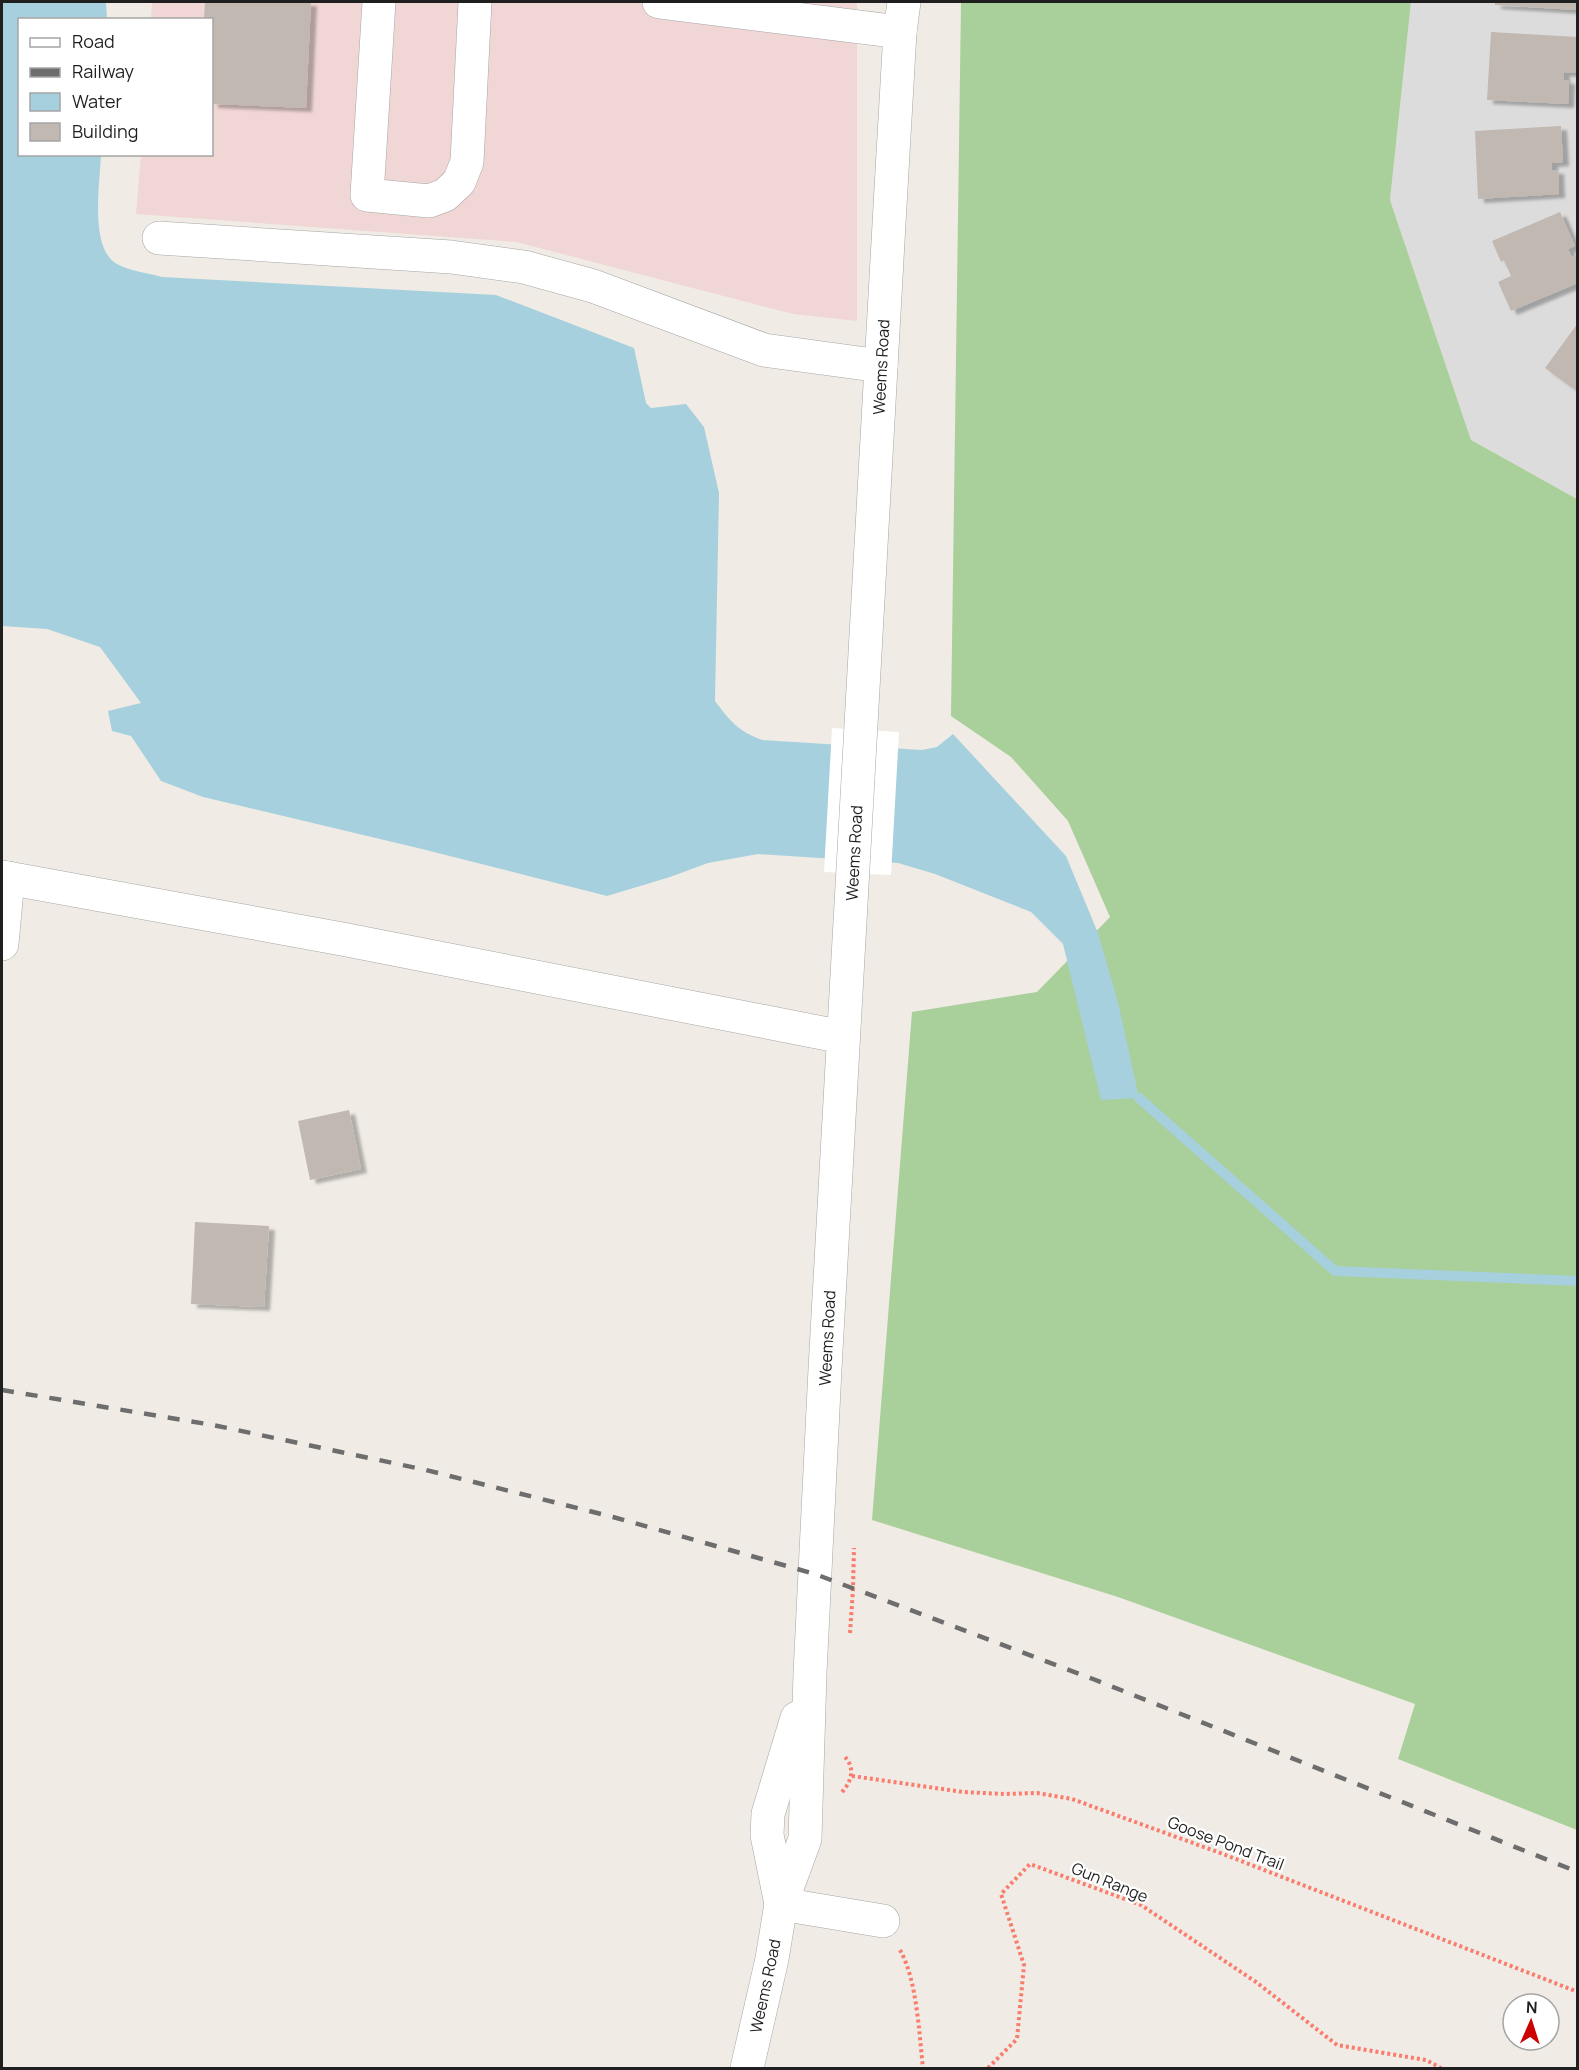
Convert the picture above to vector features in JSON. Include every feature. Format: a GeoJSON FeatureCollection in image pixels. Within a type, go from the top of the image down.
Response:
{"type":"FeatureCollection","features":[{"type":"Feature","properties":{"kind":"street"},"geometry":{"type":"LineString","coordinates":[[379,2],[367,195],[429,201],[445,195],[459,182],[467,162],[475,2]]}},
{"type":"Feature","properties":{"kind":"street"},"geometry":{"type":"LineString","coordinates":[[659,2],[901,12]]}},
{"type":"Feature","properties":{"kind":"street","name":"Weems Road"},"geometry":{"type":"LineString","coordinates":[[747,2068],[772,1959],[781,1904],[805,1839],[810,1673],[843,1037],[901,12]]}},
{"type":"Feature","properties":{"kind":"street"},"geometry":{"type":"LineString","coordinates":[[159,238],[451,258],[524,267],[592,286],[764,350],[881,366]]}},
{"type":"Feature","properties":{"kind":"street"},"geometry":{"type":"LineString","coordinates":[[2,944],[5,877],[342,939],[843,1037]]}},
{"type":"Feature","properties":{"kind":"street"},"geometry":{"type":"LineString","coordinates":[[781,1904],[883,1921]]}},
{"type":"Feature","properties":{"kind":"path","name":"Goose Pond Trail"},"geometry":{"type":"LineString","coordinates":[[852,1776],[963,1792],[1037,1793],[1072,1799],[1234,1858],[1578,1992]]}},
{"type":"Feature","properties":{"kind":"path","name":"Gun Range"},"geometry":{"type":"LineString","coordinates":[[988,2068],[1017,2038],[1024,1965],[1000,1894],[1030,1864],[1141,1905],[1256,1982],[1337,2045],[1426,2060],[1441,2068]]}},
{"type":"Feature","properties":{"kind":"path"},"geometry":{"type":"LineString","coordinates":[[883,1921],[908,1963],[924,2068]]}},
{"type":"Feature","properties":{"kind":"shaded area"},"geometry":{"type":"Polygon","coordinates":[[[152,2],[857,2],[857,321],[793,314],[516,242],[136,214],[141,156],[213,156],[213,18],[151,18],[152,2]]]}},
{"type":"Feature","properties":{"kind":"shaded area"},"geometry":{"type":"Polygon","coordinates":[[[1411,2],[1577,2],[1577,499],[1471,440],[1390,200],[1411,2]]]}},
{"type":"Feature","properties":{"kind":"green space"},"geometry":{"type":"Polygon","coordinates":[[[961,2],[1411,2],[1390,200],[1471,440],[1577,499],[1577,1830],[1398,1759],[1415,1704],[1118,1597],[872,1520],[912,1012],[1037,992],[1110,917],[1068,821],[1011,757],[951,716],[961,2]]]}},
{"type":"Feature","properties":{"kind":"water"},"geometry":{"type":"Polygon","coordinates":[[[2,2],[106,2],[107,18],[18,18],[18,156],[101,156],[98,197],[99,230],[108,256],[122,266],[162,277],[496,295],[634,348],[646,403],[651,408],[686,404],[704,427],[719,493],[715,701],[735,725],[762,740],[922,750],[937,747],[953,734],[1066,856],[1098,933],[1118,1002],[1139,1098],[1101,1100],[1063,944],[1031,912],[935,874],[898,863],[758,854],[708,863],[607,896],[203,797],[161,781],[131,736],[112,731],[108,711],[141,703],[100,647],[47,629],[2,626],[2,2]]]}},
{"type":"Feature","properties":{"kind":"pier"},"geometry":{"type":"Polygon","coordinates":[[[832,728],[899,732],[891,875],[824,872],[832,728]]]}},
{"type":"Feature","properties":{"kind":"building"},"geometry":{"type":"Polygon","coordinates":[[[205,2],[311,2],[306,108],[213,104],[213,18],[204,18],[205,2]]]}},
{"type":"Feature","properties":{"kind":"building"},"geometry":{"type":"Polygon","coordinates":[[[1495,2],[1577,2],[1576,10],[1495,5],[1495,2]]]}},
{"type":"Feature","properties":{"kind":"building"},"geometry":{"type":"Polygon","coordinates":[[[1491,32],[1578,37],[1576,73],[1564,72],[1564,80],[1569,80],[1568,104],[1487,100],[1491,32]]]}},
{"type":"Feature","properties":{"kind":"building"},"geometry":{"type":"Polygon","coordinates":[[[1561,126],[1563,162],[1552,163],[1552,170],[1558,170],[1559,194],[1478,199],[1475,131],[1561,126]]]}},
{"type":"Feature","properties":{"kind":"building"},"geometry":{"type":"Polygon","coordinates":[[[1560,212],[1575,246],[1568,249],[1572,257],[1577,255],[1578,257],[1578,283],[1511,311],[1498,282],[1511,276],[1504,260],[1501,262],[1492,241],[1560,212]]]}},
{"type":"Feature","properties":{"kind":"building"},"geometry":{"type":"Polygon","coordinates":[[[1578,323],[1578,392],[1545,368],[1578,323]]]}},
{"type":"Feature","properties":{"kind":"building"},"geometry":{"type":"Polygon","coordinates":[[[349,1110],[361,1169],[310,1180],[298,1121],[349,1110]]]}},
{"type":"Feature","properties":{"kind":"building"},"geometry":{"type":"Polygon","coordinates":[[[195,1222],[269,1226],[264,1307],[191,1304],[195,1222]]]}},
{"type":"Feature","properties":{"kind":"waterway"},"geometry":{"type":"LineString","coordinates":[[1139,1098],[1335,1271],[1578,1281]]}},
{"type":"Feature","properties":{"kind":"railway"},"geometry":{"type":"LineString","coordinates":[[2,1390],[213,1425],[426,1470],[613,1517],[815,1574],[1093,1679],[1578,1872]]}}]}
